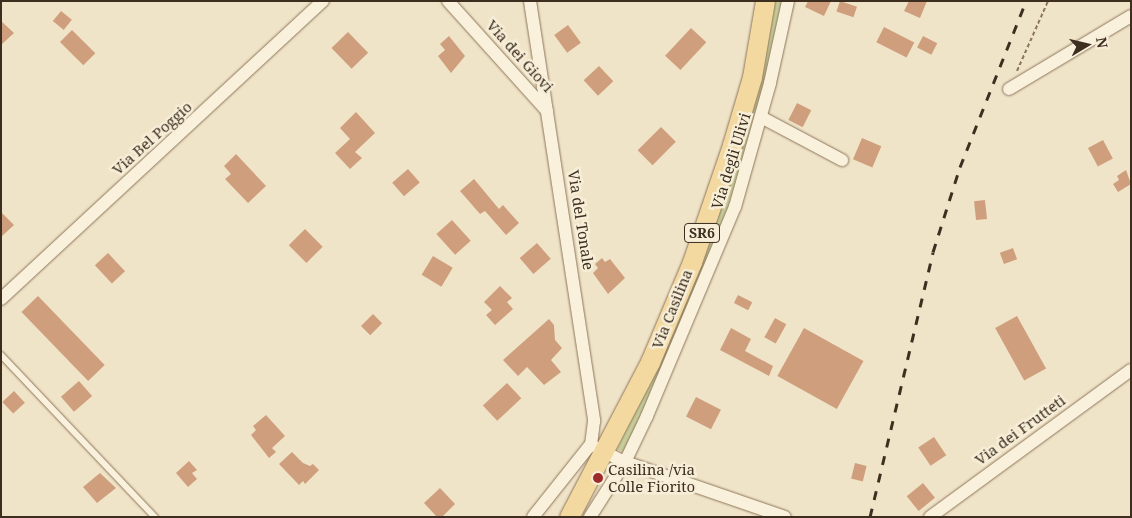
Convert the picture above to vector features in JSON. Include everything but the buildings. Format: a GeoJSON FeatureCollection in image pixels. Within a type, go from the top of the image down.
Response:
{"type":"FeatureCollection","features":[{"type":"Feature","properties":{"kind":"main road","name":"Via Casilina"},"geometry":{"type":"LineString","coordinates":[[569,517],[598,449],[650,362],[695,253],[732,145],[752,77],[765,1]]}},
{"type":"Feature","properties":{"kind":"street","name":"Via Bel Poggio"},"geometry":{"type":"LineString","coordinates":[[1,299],[323,1]]}},
{"type":"Feature","properties":{"kind":"street","name":"Via dei Giovi"},"geometry":{"type":"LineString","coordinates":[[448,1],[547,110]]}},
{"type":"Feature","properties":{"kind":"street","name":"Via del Tonale"},"geometry":{"type":"LineString","coordinates":[[530,1],[590,383],[598,449]]}},
{"type":"Feature","properties":{"kind":"street","name":"Via degli Ulivi"},"geometry":{"type":"LineString","coordinates":[[590,517],[625,462],[735,207],[761,117],[788,1]]}},
{"type":"Feature","properties":{"kind":"street"},"geometry":{"type":"LineString","coordinates":[[1010,89],[1131,16]]}},
{"type":"Feature","properties":{"kind":"street"},"geometry":{"type":"LineString","coordinates":[[761,117],[842,160]]}},
{"type":"Feature","properties":{"kind":"street","name":"Via dei Frutteti"},"geometry":{"type":"LineString","coordinates":[[930,517],[1131,370]]}},
{"type":"Feature","properties":{"kind":"street"},"geometry":{"type":"LineString","coordinates":[[533,517],[598,449],[625,462],[785,517]]}},
{"type":"Feature","properties":{"kind":"lane"},"geometry":{"type":"LineString","coordinates":[[1,355],[155,517]]}},
{"type":"Feature","properties":{"kind":"path"},"geometry":{"type":"LineString","coordinates":[[1010,89],[1048,1]]}},
{"type":"Feature","properties":{"kind":"green space"},"geometry":{"type":"Polygon","coordinates":[[[774,1],[784,1],[739,185],[625,453],[617,449],[650,380],[774,1]]]}},
{"type":"Feature","properties":{"kind":"railway"},"geometry":{"type":"LineString","coordinates":[[870,517],[933,252],[960,167],[1026,1]]}},
{"type":"Feature","properties":{"kind":"place","name":"Casilina /via Colle Fiorito"},"geometry":{"type":"Point","coordinates":[598,478]}}]}
